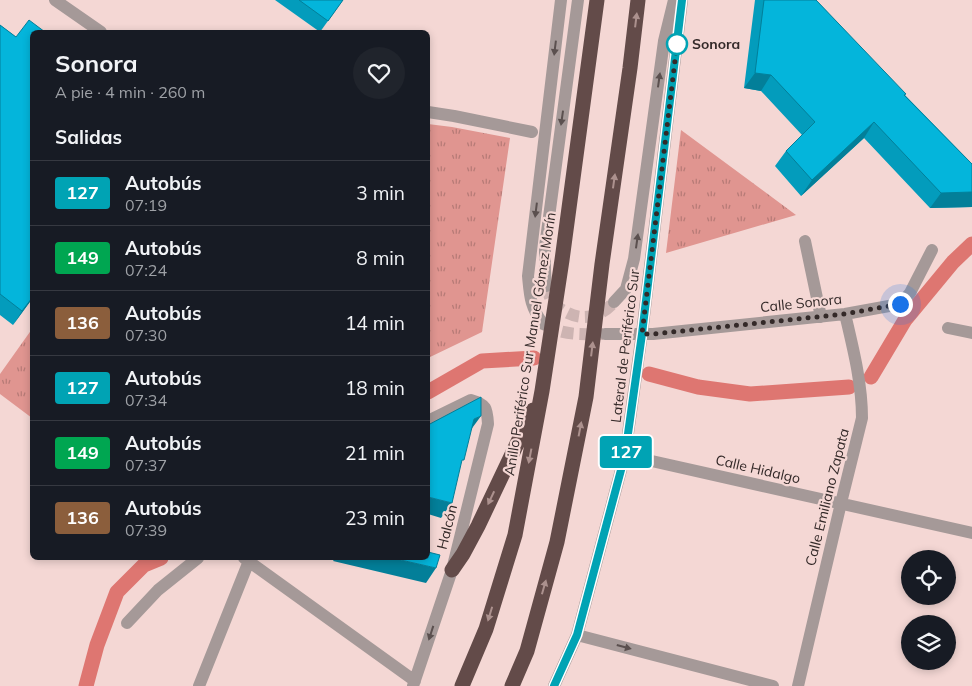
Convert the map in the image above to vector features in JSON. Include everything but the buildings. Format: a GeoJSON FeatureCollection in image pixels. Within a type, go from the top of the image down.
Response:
{"type":"FeatureCollection","features":[{"type":"Feature","properties":{"kind":"highway","name":"Anillo Periférico Sur Manuel Gómez Morín"},"geometry":{"type":"LineString","coordinates":[[462,686],[486,629],[515,535],[542,391],[562,260],[597,0]]}},
{"type":"Feature","properties":{"kind":"highway"},"geometry":{"type":"LineString","coordinates":[[522,686],[527,651],[557,542],[586,397],[638,0]]}},
{"type":"Feature","properties":{"kind":"highway"},"geometry":{"type":"LineString","coordinates":[[452,570],[478,526],[542,391]]}},
{"type":"Feature","properties":{"kind":"highway"},"geometry":{"type":"LineString","coordinates":[[512,686],[527,651]]}},
{"type":"Feature","properties":{"kind":"street"},"geometry":{"type":"LineString","coordinates":[[55,0],[98,30]]}},
{"type":"Feature","properties":{"kind":"street"},"geometry":{"type":"LineString","coordinates":[[542,324],[534,311],[530,297],[528,276],[561,0]]}},
{"type":"Feature","properties":{"kind":"street"},"geometry":{"type":"LineString","coordinates":[[546,286],[544,271],[545,247],[578,0]]}},
{"type":"Feature","properties":{"kind":"street"},"geometry":{"type":"LineString","coordinates":[[614,302],[626,289],[634,259],[664,41],[674,0]]}},
{"type":"Feature","properties":{"kind":"street","name":"Lateral de Periférico Sur"},"geometry":{"type":"LineString","coordinates":[[554,686],[577,635],[625,455],[642,334],[682,0]]}},
{"type":"Feature","properties":{"kind":"street"},"geometry":{"type":"LineString","coordinates":[[430,112],[532,132]]}},
{"type":"Feature","properties":{"kind":"street"},"geometry":{"type":"LineString","coordinates":[[805,241],[821,316]]}},
{"type":"Feature","properties":{"kind":"street","name":"Calle Sonora"},"geometry":{"type":"LineString","coordinates":[[605,334],[653,334],[845,314],[900,304],[910,293],[932,250]]}},
{"type":"Feature","properties":{"kind":"street","name":"Calle Emiliano Zapata"},"geometry":{"type":"LineString","coordinates":[[798,686],[862,418],[857,368],[845,314]]}},
{"type":"Feature","properties":{"kind":"street"},"geometry":{"type":"LineString","coordinates":[[948,328],[972,333]]}},
{"type":"Feature","properties":{"kind":"street","name":"Halcón"},"geometry":{"type":"LineString","coordinates":[[414,683],[452,570],[488,424],[488,411],[481,402],[471,400],[430,421]]}},
{"type":"Feature","properties":{"kind":"street","name":"Calle Hidalgo"},"geometry":{"type":"LineString","coordinates":[[625,455],[972,533]]}},
{"type":"Feature","properties":{"kind":"street"},"geometry":{"type":"LineString","coordinates":[[127,623],[158,590],[196,560]]}},
{"type":"Feature","properties":{"kind":"street"},"geometry":{"type":"LineString","coordinates":[[199,686],[246,560]]}},
{"type":"Feature","properties":{"kind":"street"},"geometry":{"type":"LineString","coordinates":[[247,560],[414,683]]}},
{"type":"Feature","properties":{"kind":"street"},"geometry":{"type":"LineString","coordinates":[[577,635],[773,686]]}},
{"type":"Feature","properties":{"kind":"green space"},"geometry":{"type":"Polygon","coordinates":[[[430,124],[510,138],[482,332],[430,357],[430,124]]]}},
{"type":"Feature","properties":{"kind":"green space"},"geometry":{"type":"Polygon","coordinates":[[[681,130],[796,215],[666,253],[681,130]]]}},
{"type":"Feature","properties":{"kind":"green space"},"geometry":{"type":"Polygon","coordinates":[[[30,332],[30,416],[0,394],[0,374],[30,332]]]}},
{"type":"Feature","properties":{"kind":"waterway"},"geometry":{"type":"LineString","coordinates":[[871,377],[905,320],[953,262],[972,244]]}},
{"type":"Feature","properties":{"kind":"waterway"},"geometry":{"type":"LineString","coordinates":[[430,391],[482,361],[534,358]]}},
{"type":"Feature","properties":{"kind":"waterway"},"geometry":{"type":"LineString","coordinates":[[649,374],[698,387],[750,394],[849,387]]}},
{"type":"Feature","properties":{"kind":"waterway"},"geometry":{"type":"LineString","coordinates":[[86,686],[97,645],[117,592],[144,565],[156,560]]}},
{"type":"Feature","properties":{"kind":"tunnel"},"geometry":{"type":"LineString","coordinates":[[546,286],[554,304],[564,311],[578,316],[584,317],[597,314],[614,302]]}},
{"type":"Feature","properties":{"kind":"tunnel"},"geometry":{"type":"LineString","coordinates":[[545,325],[566,333],[603,334]]}},
{"type":"Feature","properties":{"kind":"bus line","name":"127"},"geometry":{"type":"LineString","coordinates":[[554,686],[577,635],[625,455],[642,334],[682,0]]}},
{"type":"Feature","properties":{"kind":"place","name":"Sonora"},"geometry":{"type":"Point","coordinates":[677,44]}},
{"type":"Feature","properties":{"kind":"route"},"geometry":{"type":"LineString","coordinates":[[677,44],[642,334],[845,314],[900,304]]}}]}
